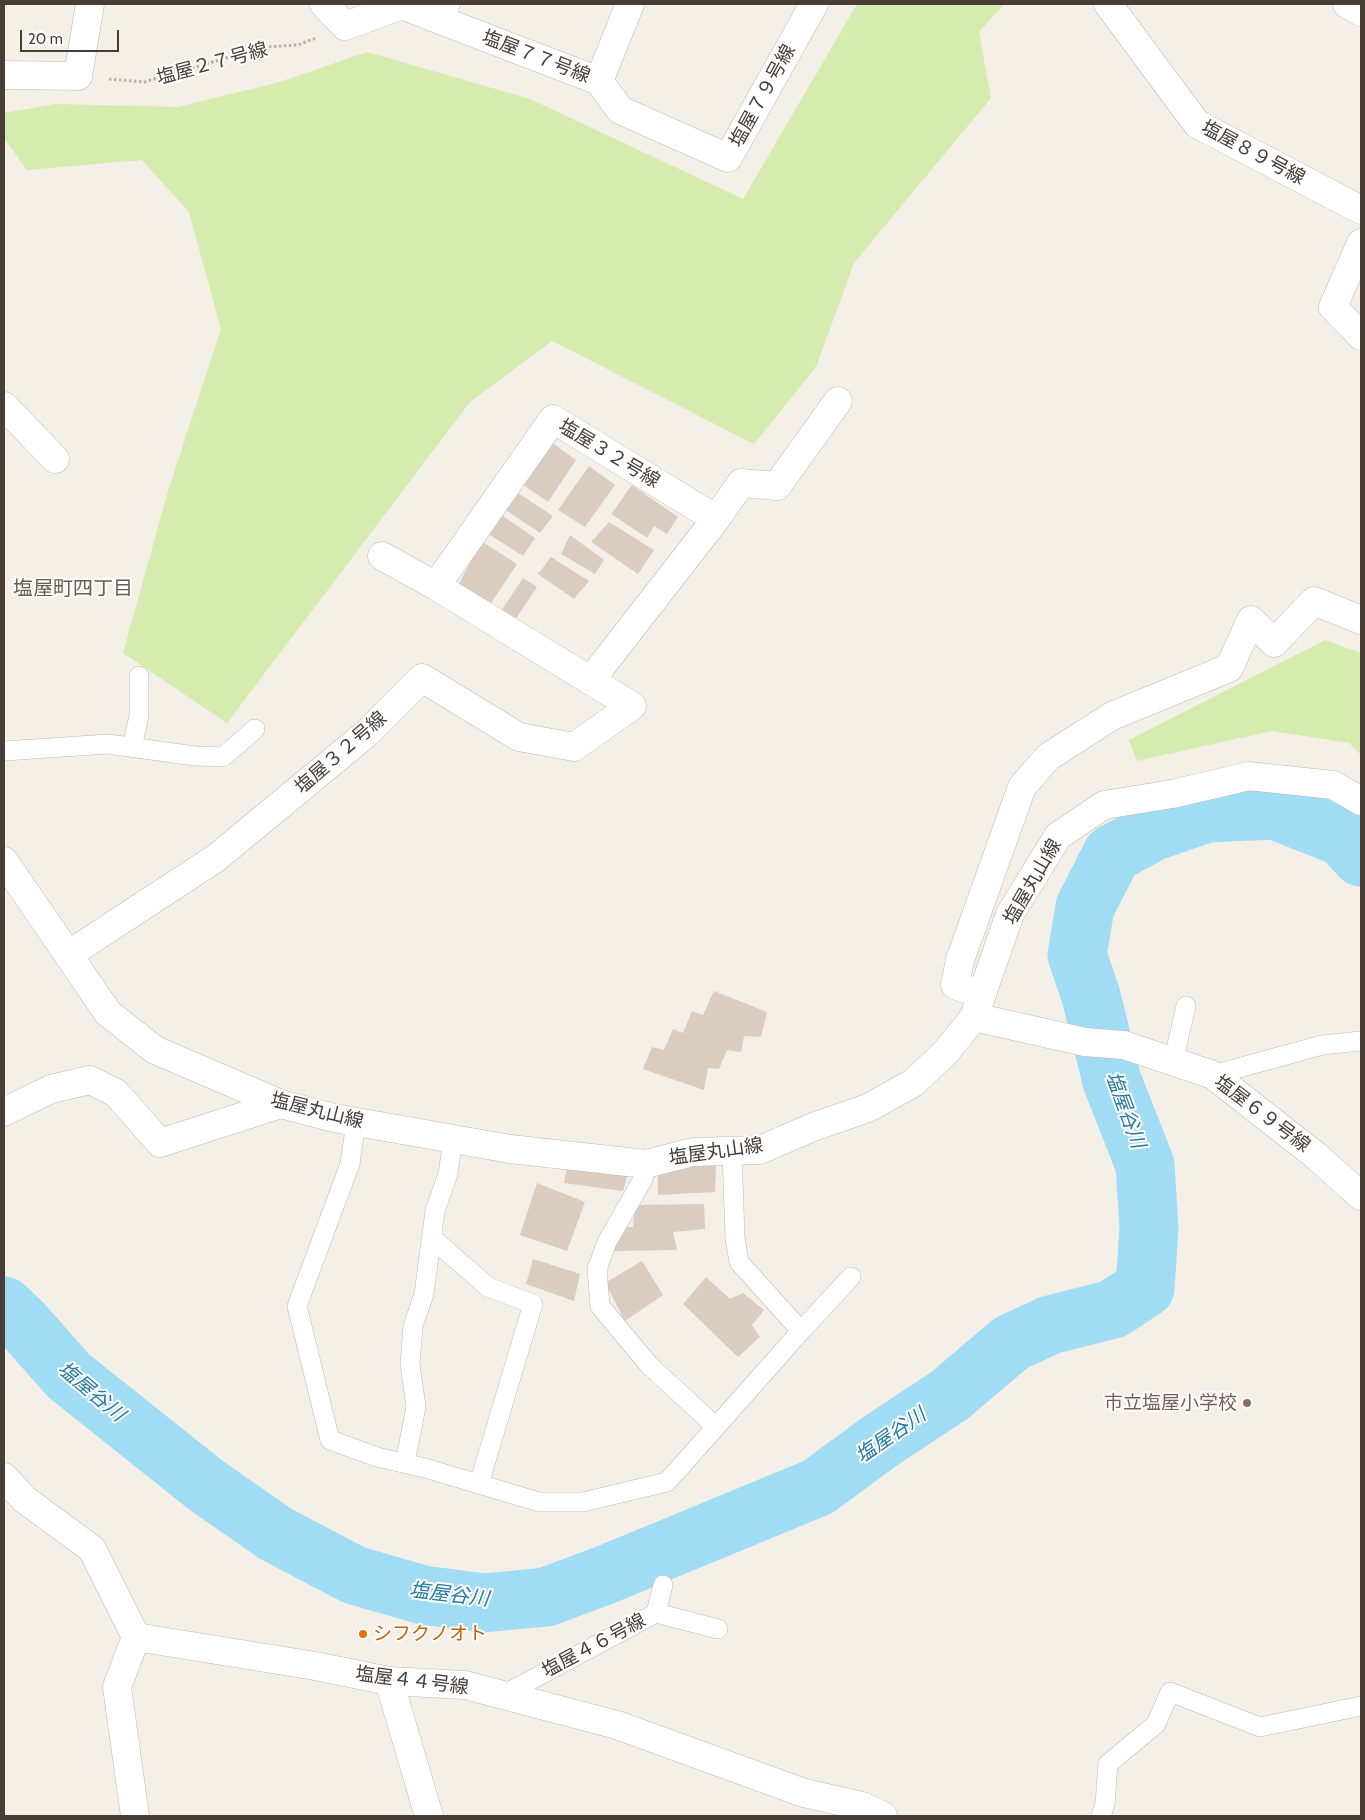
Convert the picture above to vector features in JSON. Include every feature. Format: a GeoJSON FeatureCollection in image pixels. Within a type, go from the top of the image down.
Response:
{"type":"FeatureCollection","features":[{"type":"Feature","properties":{"kind":"street"},"geometry":{"type":"LineString","coordinates":[[4,75],[78,76],[90,4]]}},
{"type":"Feature","properties":{"kind":"street"},"geometry":{"type":"LineString","coordinates":[[324,4],[345,26],[402,5],[443,12]]}},
{"type":"Feature","properties":{"kind":"street","name":"塩屋７７号線"},"geometry":{"type":"LineString","coordinates":[[443,12],[599,81],[630,4]]}},
{"type":"Feature","properties":{"kind":"street","name":"塩屋７９号線"},"geometry":{"type":"LineString","coordinates":[[599,81],[620,110],[728,158],[814,4]]}},
{"type":"Feature","properties":{"kind":"street","name":"塩屋８９号線"},"geometry":{"type":"LineString","coordinates":[[1108,4],[1197,124],[1361,210]]}},
{"type":"Feature","properties":{"kind":"street"},"geometry":{"type":"LineString","coordinates":[[1346,4],[1361,12]]}},
{"type":"Feature","properties":{"kind":"street"},"geometry":{"type":"LineString","coordinates":[[1361,243],[1333,307],[1361,336]]}},
{"type":"Feature","properties":{"kind":"street"},"geometry":{"type":"LineString","coordinates":[[590,680],[716,519],[741,483],[777,486],[838,401]]}},
{"type":"Feature","properties":{"kind":"street"},"geometry":{"type":"LineString","coordinates":[[4,406],[55,459]]}},
{"type":"Feature","properties":{"kind":"street","name":"塩屋３２号線"},"geometry":{"type":"LineString","coordinates":[[68,956],[216,858],[366,734],[422,678],[519,737],[574,747],[632,706],[436,586],[554,419],[716,519]]}},
{"type":"Feature","properties":{"kind":"street"},"geometry":{"type":"LineString","coordinates":[[382,556],[436,586]]}},
{"type":"Feature","properties":{"kind":"street","name":"塩屋６９号線"},"geometry":{"type":"LineString","coordinates":[[1361,620],[1314,601],[1274,643],[1251,620],[1229,668],[1112,716],[1048,757],[1022,787],[960,960],[955,985],[978,1006],[1085,1042],[1124,1045],[1213,1075],[1315,1155],[1361,1196]]}},
{"type":"Feature","properties":{"kind":"street","name":"塩屋丸山線"},"geometry":{"type":"LineString","coordinates":[[4,862],[108,1013],[155,1050],[281,1104],[356,1122],[510,1149],[646,1164],[693,1152],[760,1150],[813,1127],[868,1108],[913,1083],[946,1052],[978,1006],[1010,914],[1058,836],[1104,805],[1172,794],[1250,776],[1333,785],[1361,801]]}},
{"type":"Feature","properties":{"kind":"street"},"geometry":{"type":"LineString","coordinates":[[4,1112],[50,1089],[90,1080],[116,1094],[160,1143],[281,1104]]}},
{"type":"Feature","properties":{"kind":"street"},"geometry":{"type":"LineString","coordinates":[[4,1477],[24,1499],[92,1549],[136,1637],[118,1687],[135,1816]]}},
{"type":"Feature","properties":{"kind":"street","name":"塩屋４４号線"},"geometry":{"type":"LineString","coordinates":[[136,1637],[315,1666],[389,1681],[464,1685],[617,1725],[804,1792],[862,1806],[883,1816]]}},
{"type":"Feature","properties":{"kind":"street"},"geometry":{"type":"LineString","coordinates":[[389,1681],[428,1816]]}},
{"type":"Feature","properties":{"kind":"lane"},"geometry":{"type":"LineString","coordinates":[[132,747],[139,716],[139,676]]}},
{"type":"Feature","properties":{"kind":"lane"},"geometry":{"type":"LineString","coordinates":[[4,751],[108,744],[195,756],[223,757],[254,729]]}},
{"type":"Feature","properties":{"kind":"lane"},"geometry":{"type":"LineString","coordinates":[[1173,1062],[1186,1006]]}},
{"type":"Feature","properties":{"kind":"lane"},"geometry":{"type":"LineString","coordinates":[[1213,1075],[1322,1045],[1361,1041]]}},
{"type":"Feature","properties":{"kind":"lane"},"geometry":{"type":"LineString","coordinates":[[356,1122],[350,1164],[297,1306],[330,1440],[377,1457],[406,1463],[539,1502],[582,1502],[667,1482],[801,1330],[851,1277]]}},
{"type":"Feature","properties":{"kind":"lane"},"geometry":{"type":"LineString","coordinates":[[406,1463],[416,1407],[410,1364],[413,1326],[424,1294],[435,1211],[448,1174],[453,1139]]}},
{"type":"Feature","properties":{"kind":"lane"},"geometry":{"type":"LineString","coordinates":[[732,1151],[739,1262],[801,1330]]}},
{"type":"Feature","properties":{"kind":"lane"},"geometry":{"type":"LineString","coordinates":[[646,1164],[643,1179],[607,1242],[597,1269],[600,1306],[649,1365],[715,1426]]}},
{"type":"Feature","properties":{"kind":"lane"},"geometry":{"type":"LineString","coordinates":[[432,1238],[488,1287],[533,1304],[479,1484]]}},
{"type":"Feature","properties":{"kind":"lane"},"geometry":{"type":"LineString","coordinates":[[656,1613],[663,1585]]}},
{"type":"Feature","properties":{"kind":"lane","name":"塩屋４６号線"},"geometry":{"type":"LineString","coordinates":[[503,1695],[656,1613],[718,1629]]}},
{"type":"Feature","properties":{"kind":"lane"},"geometry":{"type":"LineString","coordinates":[[1101,1816],[1105,1804],[1108,1764],[1156,1724],[1170,1692],[1260,1727],[1361,1706]]}},
{"type":"Feature","properties":{"kind":"path","name":"塩屋２７号線"},"geometry":{"type":"LineString","coordinates":[[78,76],[144,82],[264,47],[298,45],[345,26]]}},
{"type":"Feature","properties":{"kind":"green space"},"geometry":{"type":"Polygon","coordinates":[[[857,4],[1004,4],[979,32],[991,98],[854,263],[816,367],[754,444],[552,341],[470,402],[227,723],[123,653],[168,491],[221,329],[189,212],[142,160],[27,170],[4,138],[4,113],[56,104],[178,107],[280,82],[367,52],[530,99],[743,199],[857,4]]]}},
{"type":"Feature","properties":{"kind":"green space"},"geometry":{"type":"Polygon","coordinates":[[[1325,640],[1361,653],[1361,755],[1349,743],[1272,731],[1137,761],[1129,740],[1325,640]]]}},
{"type":"Feature","properties":{"kind":"building"},"geometry":{"type":"Polygon","coordinates":[[[551,442],[576,460],[548,502],[522,484],[551,442]]]}},
{"type":"Feature","properties":{"kind":"building"},"geometry":{"type":"Polygon","coordinates":[[[589,466],[615,485],[585,527],[558,510],[589,466]]]}},
{"type":"Feature","properties":{"kind":"building"},"geometry":{"type":"Polygon","coordinates":[[[632,485],[678,517],[667,534],[654,526],[647,538],[611,514],[632,485]]]}},
{"type":"Feature","properties":{"kind":"building"},"geometry":{"type":"Polygon","coordinates":[[[515,491],[553,516],[540,533],[504,509],[515,491]]]}},
{"type":"Feature","properties":{"kind":"building"},"geometry":{"type":"Polygon","coordinates":[[[500,514],[535,538],[523,556],[487,533],[500,514]]]}},
{"type":"Feature","properties":{"kind":"building"},"geometry":{"type":"Polygon","coordinates":[[[609,522],[654,550],[638,574],[591,542],[609,522]]]}},
{"type":"Feature","properties":{"kind":"building"},"geometry":{"type":"Polygon","coordinates":[[[570,535],[604,560],[595,574],[561,554],[570,535]]]}},
{"type":"Feature","properties":{"kind":"building"},"geometry":{"type":"Polygon","coordinates":[[[478,539],[517,564],[491,603],[459,584],[471,560],[478,539]]]}},
{"type":"Feature","properties":{"kind":"building"},"geometry":{"type":"Polygon","coordinates":[[[551,557],[589,581],[574,599],[538,574],[551,557]]]}},
{"type":"Feature","properties":{"kind":"building"},"geometry":{"type":"Polygon","coordinates":[[[523,578],[537,587],[513,623],[499,614],[523,578]]]}},
{"type":"Feature","properties":{"kind":"building"},"geometry":{"type":"Polygon","coordinates":[[[714,991],[767,1012],[761,1037],[744,1036],[741,1052],[727,1050],[719,1069],[708,1068],[704,1090],[643,1069],[652,1047],[664,1050],[673,1029],[683,1033],[692,1011],[703,1015],[714,991]]]}},
{"type":"Feature","properties":{"kind":"building"},"geometry":{"type":"Polygon","coordinates":[[[568,1161],[629,1169],[623,1191],[564,1183],[568,1161]]]}},
{"type":"Feature","properties":{"kind":"building"},"geometry":{"type":"Polygon","coordinates":[[[716,1164],[715,1192],[658,1195],[658,1170],[716,1164]]]}},
{"type":"Feature","properties":{"kind":"building"},"geometry":{"type":"Polygon","coordinates":[[[537,1183],[585,1202],[567,1251],[520,1235],[537,1183]]]}},
{"type":"Feature","properties":{"kind":"building"},"geometry":{"type":"Polygon","coordinates":[[[704,1204],[705,1229],[673,1232],[677,1250],[613,1251],[616,1227],[633,1227],[635,1205],[704,1204]]]}},
{"type":"Feature","properties":{"kind":"building"},"geometry":{"type":"Polygon","coordinates":[[[533,1259],[580,1274],[574,1301],[526,1284],[533,1259]]]}},
{"type":"Feature","properties":{"kind":"building"},"geometry":{"type":"Polygon","coordinates":[[[642,1261],[663,1295],[625,1321],[605,1283],[642,1261]]]}},
{"type":"Feature","properties":{"kind":"building"},"geometry":{"type":"Polygon","coordinates":[[[706,1277],[730,1299],[743,1293],[764,1310],[752,1325],[760,1337],[738,1357],[683,1304],[706,1277]]]}},
{"type":"Feature","properties":{"kind":"waterway","name":"塩屋谷川"},"geometry":{"type":"LineString","coordinates":[[4,1306],[23,1324],[69,1376],[207,1486],[276,1534],[354,1575],[423,1595],[483,1603],[546,1597],[605,1575],[818,1487],[879,1442],[950,1395],[1011,1343],[1050,1325],[1113,1309],[1145,1288],[1149,1228],[1145,1165],[1112,1081],[1091,996],[1077,955],[1085,907],[1112,854],[1154,831],[1207,813],[1275,810],[1343,837],[1361,857]]}},
{"type":"Feature","properties":{"kind":"place","name":"市立塩屋小学校"},"geometry":{"type":"Point","coordinates":[1247,1403]}},
{"type":"Feature","properties":{"kind":"place","name":"シフクノオト"},"geometry":{"type":"Point","coordinates":[363,1634]}},
{"type":"Feature","properties":{"kind":"district","name":"塩屋町四丁目"},"geometry":{"type":"Point","coordinates":[73,589]}}]}
